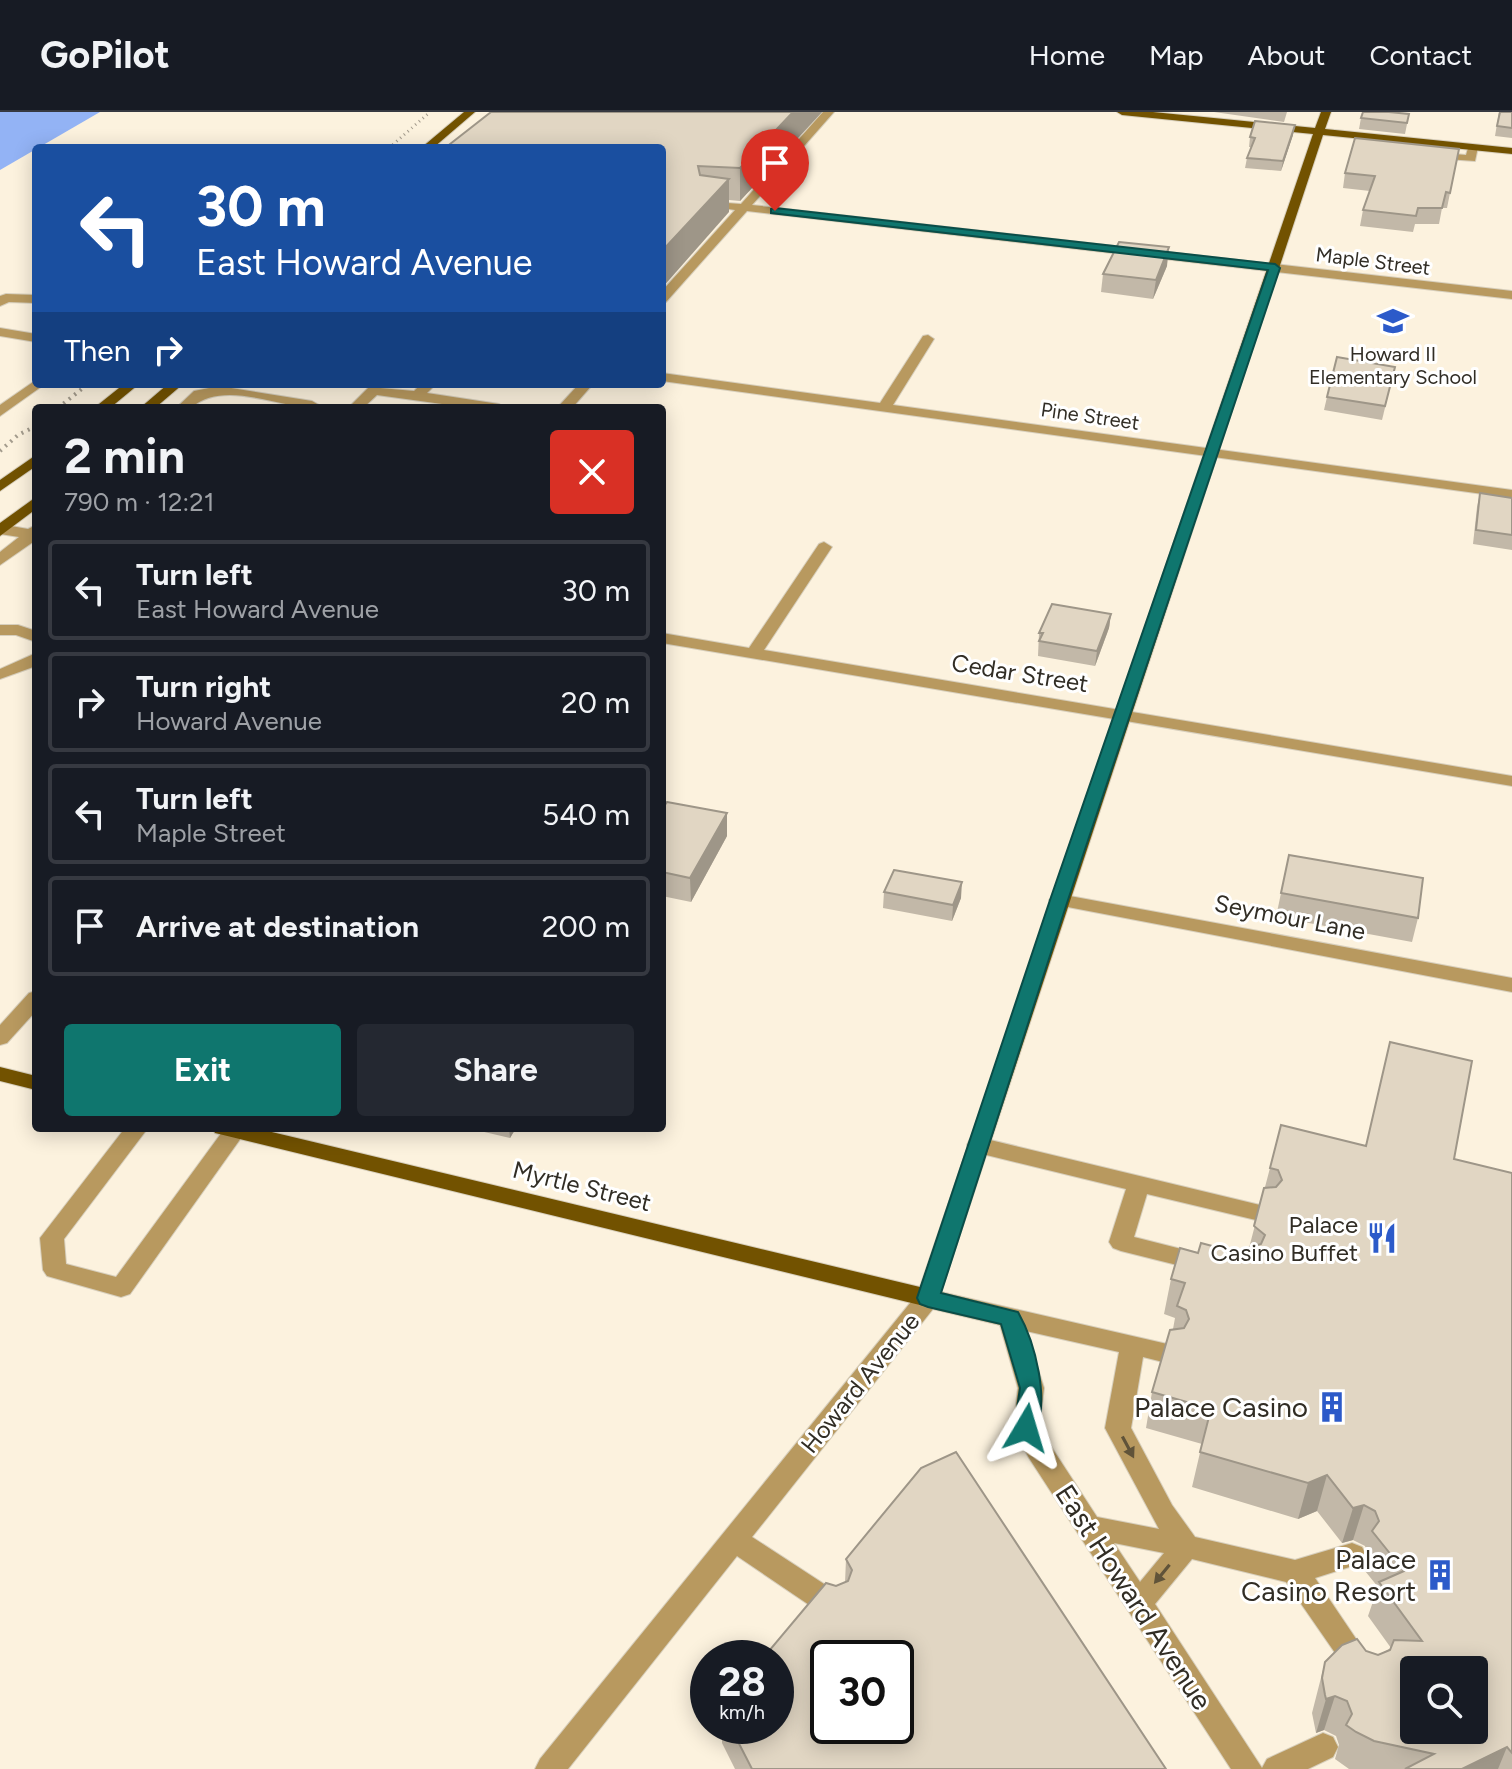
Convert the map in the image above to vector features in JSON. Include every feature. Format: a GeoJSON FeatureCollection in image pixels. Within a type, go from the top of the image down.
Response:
{"type":"FeatureCollection","features":[{"type":"Feature","properties":{"kind":"main road"},"geometry":{"type":"LineString","coordinates":[[431,144],[470,112]]}},
{"type":"Feature","properties":{"kind":"main road"},"geometry":{"type":"LineString","coordinates":[[1122,112],[1321,132],[1398,146]]}},
{"type":"Feature","properties":{"kind":"main road","name":"Howard Avenue"},"geometry":{"type":"LineString","coordinates":[[928,1298],[1059,900],[1326,112]]}},
{"type":"Feature","properties":{"kind":"main road"},"geometry":{"type":"LineString","coordinates":[[1473,147],[1512,151]]}},
{"type":"Feature","properties":{"kind":"main road"},"geometry":{"type":"LineString","coordinates":[[106,404],[127,388]]}},
{"type":"Feature","properties":{"kind":"main road"},"geometry":{"type":"LineString","coordinates":[[152,404],[171,388]]}},
{"type":"Feature","properties":{"kind":"main road"},"geometry":{"type":"LineString","coordinates":[[0,487],[32,462]]}},
{"type":"Feature","properties":{"kind":"main road"},"geometry":{"type":"LineString","coordinates":[[1,530],[32,504]]}},
{"type":"Feature","properties":{"kind":"main road"},"geometry":{"type":"LineString","coordinates":[[0,1074],[32,1082]]}},
{"type":"Feature","properties":{"kind":"main road","name":"Myrtle Street"},"geometry":{"type":"LineString","coordinates":[[237,1132],[928,1298]]}},
{"type":"Feature","properties":{"kind":"street"},"geometry":{"type":"LineString","coordinates":[[666,295],[829,112]]}},
{"type":"Feature","properties":{"kind":"street"},"geometry":{"type":"LineString","coordinates":[[1355,148],[1398,146],[1471,159],[1473,147]]}},
{"type":"Feature","properties":{"kind":"street","name":"Maple Street"},"geometry":{"type":"LineString","coordinates":[[705,203],[1512,295]]}},
{"type":"Feature","properties":{"kind":"street"},"geometry":{"type":"LineString","coordinates":[[0,302],[6,298],[32,302]]}},
{"type":"Feature","properties":{"kind":"street"},"geometry":{"type":"LineString","coordinates":[[0,332],[32,337]]}},
{"type":"Feature","properties":{"kind":"street"},"geometry":{"type":"LineString","coordinates":[[884,408],[928,339]]}},
{"type":"Feature","properties":{"kind":"street","name":"Pine Street"},"geometry":{"type":"LineString","coordinates":[[666,378],[1512,494]]}},
{"type":"Feature","properties":{"kind":"street"},"geometry":{"type":"LineString","coordinates":[[0,412],[33,388]]}},
{"type":"Feature","properties":{"kind":"street"},"geometry":{"type":"LineString","coordinates":[[417,396],[425,388]]}},
{"type":"Feature","properties":{"kind":"street"},"geometry":{"type":"LineString","coordinates":[[568,404],[582,388]]}},
{"type":"Feature","properties":{"kind":"street"},"geometry":{"type":"LineString","coordinates":[[188,404],[199,394],[219,390],[295,404]]}},
{"type":"Feature","properties":{"kind":"street"},"geometry":{"type":"LineString","coordinates":[[359,404],[374,390],[472,404]]}},
{"type":"Feature","properties":{"kind":"street"},"geometry":{"type":"LineString","coordinates":[[1,530],[32,533]]}},
{"type":"Feature","properties":{"kind":"street"},"geometry":{"type":"LineString","coordinates":[[0,560],[32,535]]}},
{"type":"Feature","properties":{"kind":"street"},"geometry":{"type":"LineString","coordinates":[[754,653],[824,547]]}},
{"type":"Feature","properties":{"kind":"street"},"geometry":{"type":"LineString","coordinates":[[0,630],[18,630],[32,635]]}},
{"type":"Feature","properties":{"kind":"street","name":"Cedar Street"},"geometry":{"type":"LineString","coordinates":[[666,639],[1512,781]]}},
{"type":"Feature","properties":{"kind":"street"},"geometry":{"type":"LineString","coordinates":[[0,674],[32,661]]}},
{"type":"Feature","properties":{"kind":"street","name":"Seymour Lane"},"geometry":{"type":"LineString","coordinates":[[1059,900],[1512,985]]}},
{"type":"Feature","properties":{"kind":"street"},"geometry":{"type":"LineString","coordinates":[[0,1038],[32,1002]]}},
{"type":"Feature","properties":{"kind":"street"},"geometry":{"type":"LineString","coordinates":[[134,1132],[52,1238],[55,1270],[121,1288],[228,1132]]}},
{"type":"Feature","properties":{"kind":"street"},"geometry":{"type":"LineString","coordinates":[[978,1145],[1260,1213]]}},
{"type":"Feature","properties":{"kind":"street"},"geometry":{"type":"LineString","coordinates":[[1139,1184],[1121,1242],[1228,1268]]}},
{"type":"Feature","properties":{"kind":"street"},"geometry":{"type":"LineString","coordinates":[[928,1298],[1167,1353]]}},
{"type":"Feature","properties":{"kind":"street","name":"Howard Avenue"},"geometry":{"type":"LineString","coordinates":[[550,1769],[928,1298]]}},
{"type":"Feature","properties":{"kind":"street","name":"East Howard Avenue"},"geometry":{"type":"LineString","coordinates":[[1010,1318],[1031,1388],[1026,1428],[1248,1769]]}},
{"type":"Feature","properties":{"kind":"street"},"geometry":{"type":"LineString","coordinates":[[1133,1345],[1118,1428],[1163,1513],[1186,1546]]}},
{"type":"Feature","properties":{"kind":"street"},"geometry":{"type":"LineString","coordinates":[[1088,1527],[1295,1572],[1352,1555]]}},
{"type":"Feature","properties":{"kind":"street"},"geometry":{"type":"LineString","coordinates":[[734,1539],[834,1606]]}},
{"type":"Feature","properties":{"kind":"street"},"geometry":{"type":"LineString","coordinates":[[1139,1603],[1186,1546]]}},
{"type":"Feature","properties":{"kind":"street"},"geometry":{"type":"LineString","coordinates":[[1295,1572],[1366,1674]]}},
{"type":"Feature","properties":{"kind":"street"},"geometry":{"type":"LineString","coordinates":[[1277,1769],[1323,1747]]}},
{"type":"Feature","properties":{"kind":"path"},"geometry":{"type":"LineString","coordinates":[[394,144],[430,112]]}},
{"type":"Feature","properties":{"kind":"path"},"geometry":{"type":"LineString","coordinates":[[63,404],[83,388]]}},
{"type":"Feature","properties":{"kind":"path"},"geometry":{"type":"LineString","coordinates":[[0,451],[18,435],[32,428]]}},
{"type":"Feature","properties":{"kind":"water"},"geometry":{"type":"Polygon","coordinates":[[[0,112],[100,112],[45,144],[32,144],[32,151],[0,170],[0,112]]]}},
{"type":"Feature","properties":{"kind":"building"},"geometry":{"type":"Polygon","coordinates":[[[491,112],[793,112],[740,168],[698,166],[700,175],[729,179],[666,247],[666,144],[450,144],[491,112]]]}},
{"type":"Feature","properties":{"kind":"building"},"geometry":{"type":"Polygon","coordinates":[[[1363,112],[1409,114],[1407,123],[1361,118],[1363,112]]]}},
{"type":"Feature","properties":{"kind":"building"},"geometry":{"type":"Polygon","coordinates":[[[1500,112],[1512,112],[1512,128],[1497,126],[1500,112]]]}},
{"type":"Feature","properties":{"kind":"building"},"geometry":{"type":"Polygon","coordinates":[[[1255,121],[1295,125],[1283,161],[1247,158],[1255,138],[1250,137],[1255,121]]]}},
{"type":"Feature","properties":{"kind":"building"},"geometry":{"type":"Polygon","coordinates":[[[1355,138],[1459,149],[1450,193],[1446,192],[1442,208],[1418,208],[1416,216],[1363,210],[1375,176],[1345,173],[1355,138]]]}},
{"type":"Feature","properties":{"kind":"building"},"geometry":{"type":"Polygon","coordinates":[[[1119,242],[1169,247],[1156,280],[1103,274],[1119,242]]]}},
{"type":"Feature","properties":{"kind":"building"},"geometry":{"type":"Polygon","coordinates":[[[1337,357],[1395,367],[1385,406],[1327,397],[1337,357]]]}},
{"type":"Feature","properties":{"kind":"building"},"geometry":{"type":"Polygon","coordinates":[[[1480,493],[1512,498],[1512,535],[1476,530],[1480,493]]]}},
{"type":"Feature","properties":{"kind":"building"},"geometry":{"type":"Polygon","coordinates":[[[1052,604],[1111,614],[1097,651],[1039,641],[1043,633],[1039,633],[1052,604]]]}},
{"type":"Feature","properties":{"kind":"building"},"geometry":{"type":"Polygon","coordinates":[[[666,803],[727,813],[690,878],[666,873],[666,803]]]}},
{"type":"Feature","properties":{"kind":"building"},"geometry":{"type":"Polygon","coordinates":[[[1289,855],[1423,878],[1418,918],[1281,893],[1289,855]]]}},
{"type":"Feature","properties":{"kind":"building"},"geometry":{"type":"Polygon","coordinates":[[[894,870],[962,882],[953,905],[884,892],[894,870]]]}},
{"type":"Feature","properties":{"kind":"building","name":"Palace Casino"},"geometry":{"type":"Polygon","coordinates":[[[1390,1042],[1472,1061],[1454,1159],[1512,1173],[1512,1753],[1507,1747],[1462,1769],[1405,1769],[1434,1754],[1374,1741],[1346,1725],[1352,1714],[1347,1701],[1335,1696],[1326,1699],[1322,1678],[1325,1662],[1342,1645],[1357,1639],[1366,1651],[1378,1655],[1390,1650],[1394,1640],[1422,1641],[1379,1582],[1404,1571],[1372,1531],[1379,1521],[1375,1511],[1364,1505],[1353,1508],[1327,1475],[1308,1483],[1200,1452],[1211,1409],[1152,1392],[1170,1330],[1184,1328],[1189,1319],[1186,1310],[1177,1306],[1185,1283],[1171,1279],[1180,1248],[1198,1253],[1201,1243],[1246,1255],[1248,1248],[1261,1244],[1265,1235],[1254,1226],[1264,1188],[1276,1187],[1282,1180],[1278,1170],[1270,1168],[1281,1125],[1366,1146],[1390,1042]]]}},
{"type":"Feature","properties":{"kind":"building"},"geometry":{"type":"Polygon","coordinates":[[[956,1452],[1166,1769],[752,1769],[739,1744],[794,1744],[794,1640],[778,1640],[826,1583],[836,1586],[848,1581],[852,1570],[846,1559],[921,1468],[956,1452]]]}},
{"type":"Feature","properties":{"kind":"place","name":"Howard II Elementary School"},"geometry":{"type":"Point","coordinates":[1393,321]}},
{"type":"Feature","properties":{"kind":"place","name":"Palace Casino Buffet"},"geometry":{"type":"Point","coordinates":[1382,1238]}},
{"type":"Feature","properties":{"kind":"place","name":"Palace Casino"},"geometry":{"type":"Point","coordinates":[1332,1407]}},
{"type":"Feature","properties":{"kind":"place","name":"Palace Casino Resort"},"geometry":{"type":"Point","coordinates":[1440,1575]}},
{"type":"Feature","properties":{"kind":"route"},"geometry":{"type":"LineString","coordinates":[[775,211],[1275,268],[1059,900],[928,1298],[1010,1318],[1031,1388],[1026,1428]]}}]}
